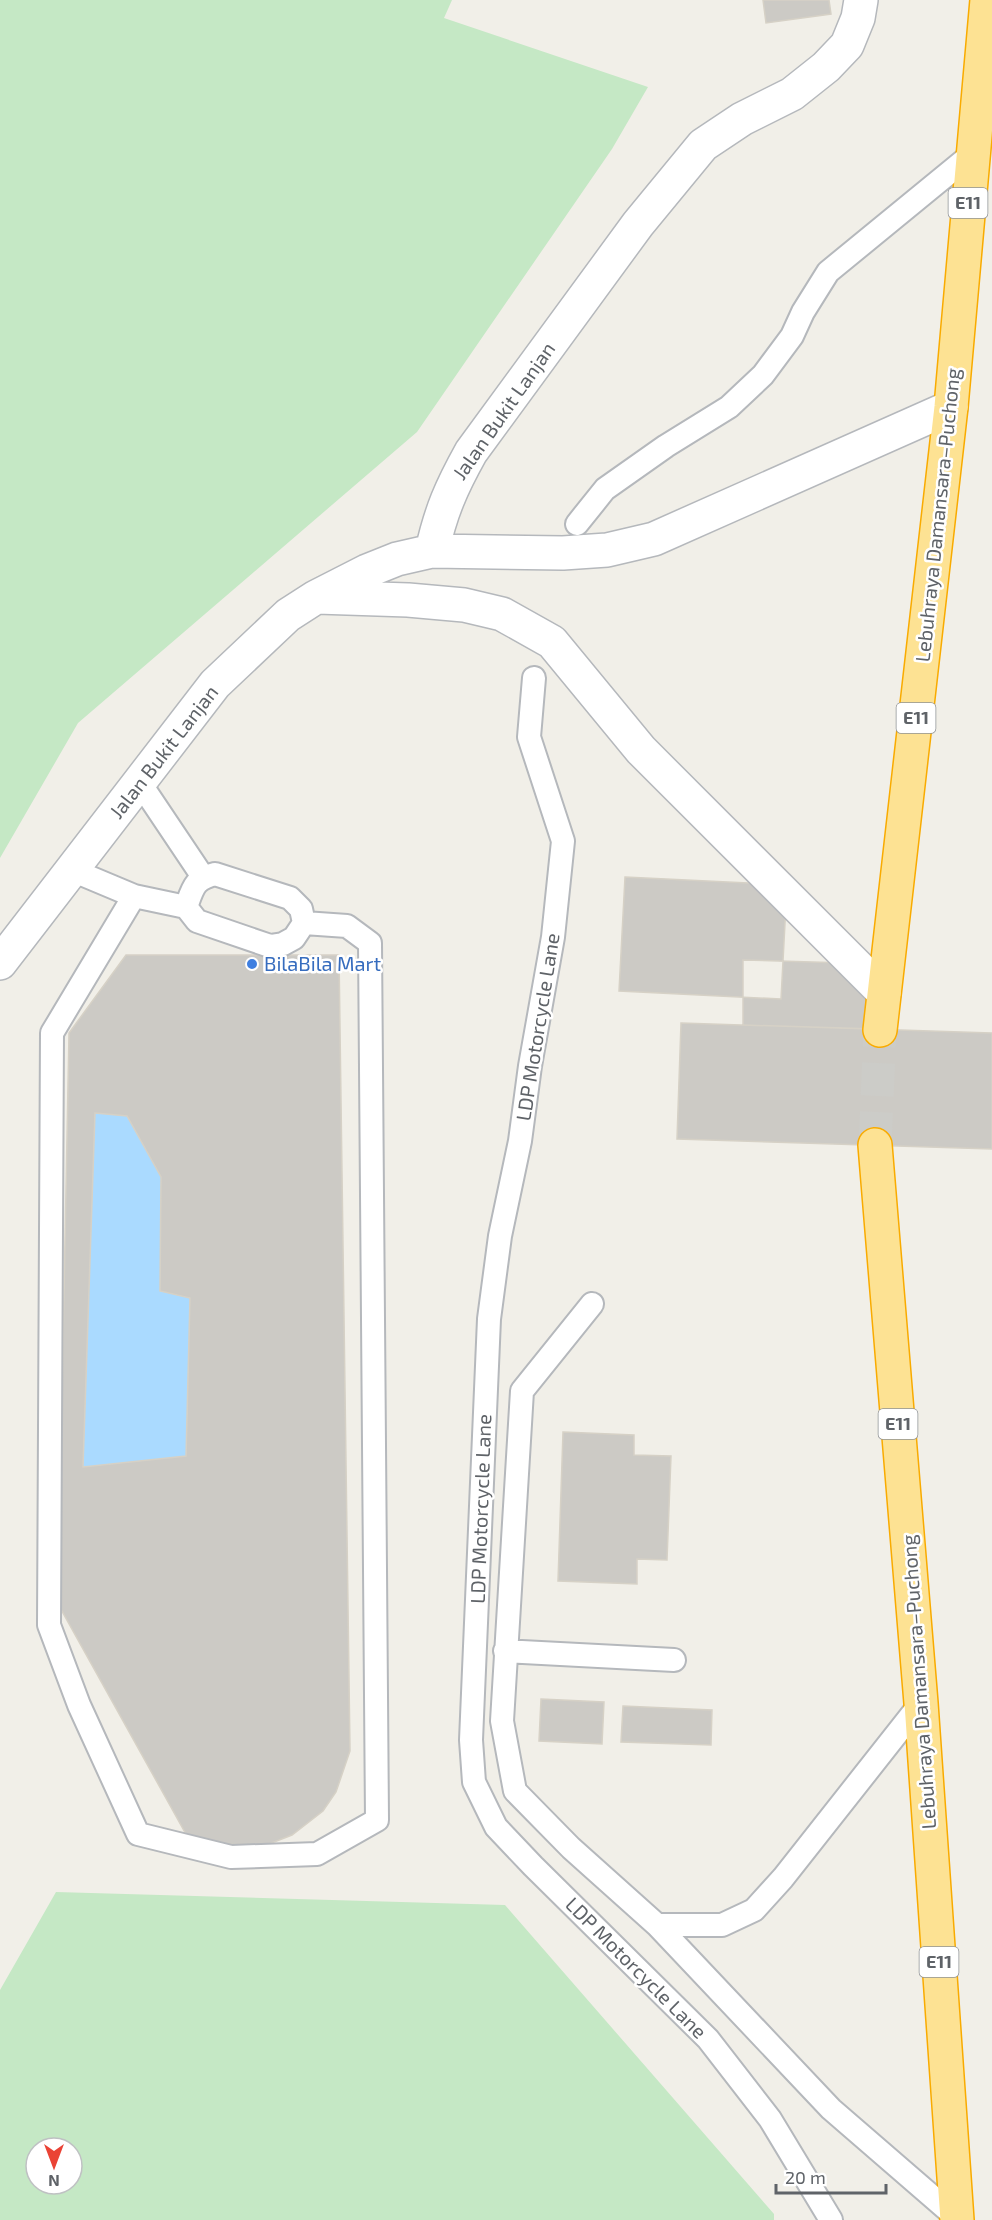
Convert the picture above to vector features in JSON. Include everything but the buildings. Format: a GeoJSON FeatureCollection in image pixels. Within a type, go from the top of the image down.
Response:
{"type":"FeatureCollection","features":[{"type":"Feature","properties":{"kind":"highway","name":"Lebuhraya Damansara–Puchong"},"geometry":{"type":"LineString","coordinates":[[880,1030],[951,406],[987,0]]}},
{"type":"Feature","properties":{"kind":"highway","name":"Lebuhraya Damansara–Puchong"},"geometry":{"type":"LineString","coordinates":[[875,1145],[921,1703],[957,2219]]}},
{"type":"Feature","properties":{"kind":"street","name":"Jalan Bukit Lanjan"},"geometry":{"type":"LineString","coordinates":[[0,963],[215,684],[288,615],[316,597],[366,571],[397,559],[432,551],[440,518],[452,486],[471,452],[638,224],[703,145],[742,119],[792,94],[826,67],[847,45],[858,18],[861,0]]}},
{"type":"Feature","properties":{"kind":"street"},"geometry":{"type":"LineString","coordinates":[[432,551],[562,553],[607,550],[654,539],[951,406]]}},
{"type":"Feature","properties":{"kind":"street"},"geometry":{"type":"LineString","coordinates":[[316,597],[464,604],[502,614],[552,642],[641,750],[884,993]]}},
{"type":"Feature","properties":{"kind":"lane"},"geometry":{"type":"LineString","coordinates":[[577,524],[605,489],[666,446],[729,406],[746,391],[763,375],[792,336],[803,312],[828,272],[972,154]]}},
{"type":"Feature","properties":{"kind":"lane","name":"LDP Motorcycle Lane"},"geometry":{"type":"LineString","coordinates":[[534,678],[529,737],[562,841],[553,937],[530,1066],[520,1141],[500,1236],[489,1319],[471,1740],[474,1782],[496,1827],[708,2040],[770,2119],[831,2220]]}},
{"type":"Feature","properties":{"kind":"lane"},"geometry":{"type":"LineString","coordinates":[[140,783],[203,877]]}},
{"type":"Feature","properties":{"kind":"lane"},"geometry":{"type":"LineString","coordinates":[[72,870],[134,896],[186,907],[197,921],[270,946],[283,944],[294,938],[304,923],[301,909],[290,898],[215,874],[203,877],[193,886],[186,907]]}},
{"type":"Feature","properties":{"kind":"lane"},"geometry":{"type":"LineString","coordinates":[[134,896],[52,1033],[49,1625],[80,1705],[138,1834],[231,1857],[317,1854],[377,1820],[370,943],[347,926],[304,923]]}},
{"type":"Feature","properties":{"kind":"lane"},"geometry":{"type":"LineString","coordinates":[[592,1304],[522,1391],[502,1721],[514,1791],[571,1848],[657,1925],[831,2109],[957,2219]]}},
{"type":"Feature","properties":{"kind":"lane"},"geometry":{"type":"LineString","coordinates":[[506,1651],[674,1660]]}},
{"type":"Feature","properties":{"kind":"lane"},"geometry":{"type":"LineString","coordinates":[[657,1925],[722,1925],[754,1910],[783,1878],[921,1703]]}},
{"type":"Feature","properties":{"kind":"green space"},"geometry":{"type":"Polygon","coordinates":[[[0,0],[452,0],[444,18],[648,87],[612,149],[417,432],[78,723],[0,858],[0,0]]]}},
{"type":"Feature","properties":{"kind":"green space"},"geometry":{"type":"Polygon","coordinates":[[[56,1892],[505,1905],[774,2214],[774,2220],[0,2220],[0,1990],[56,1892]]]}},
{"type":"Feature","properties":{"kind":"water"},"geometry":{"type":"Polygon","coordinates":[[[95,1113],[127,1116],[161,1177],[160,1291],[190,1298],[186,1456],[83,1467],[95,1113]]]}},
{"type":"Feature","properties":{"kind":"tunnel"},"geometry":{"type":"LineString","coordinates":[[875,1145],[880,1030]]}},
{"type":"Feature","properties":{"kind":"place","name":"BilaBila Mart"},"geometry":{"type":"Point","coordinates":[252,964]}}]}
